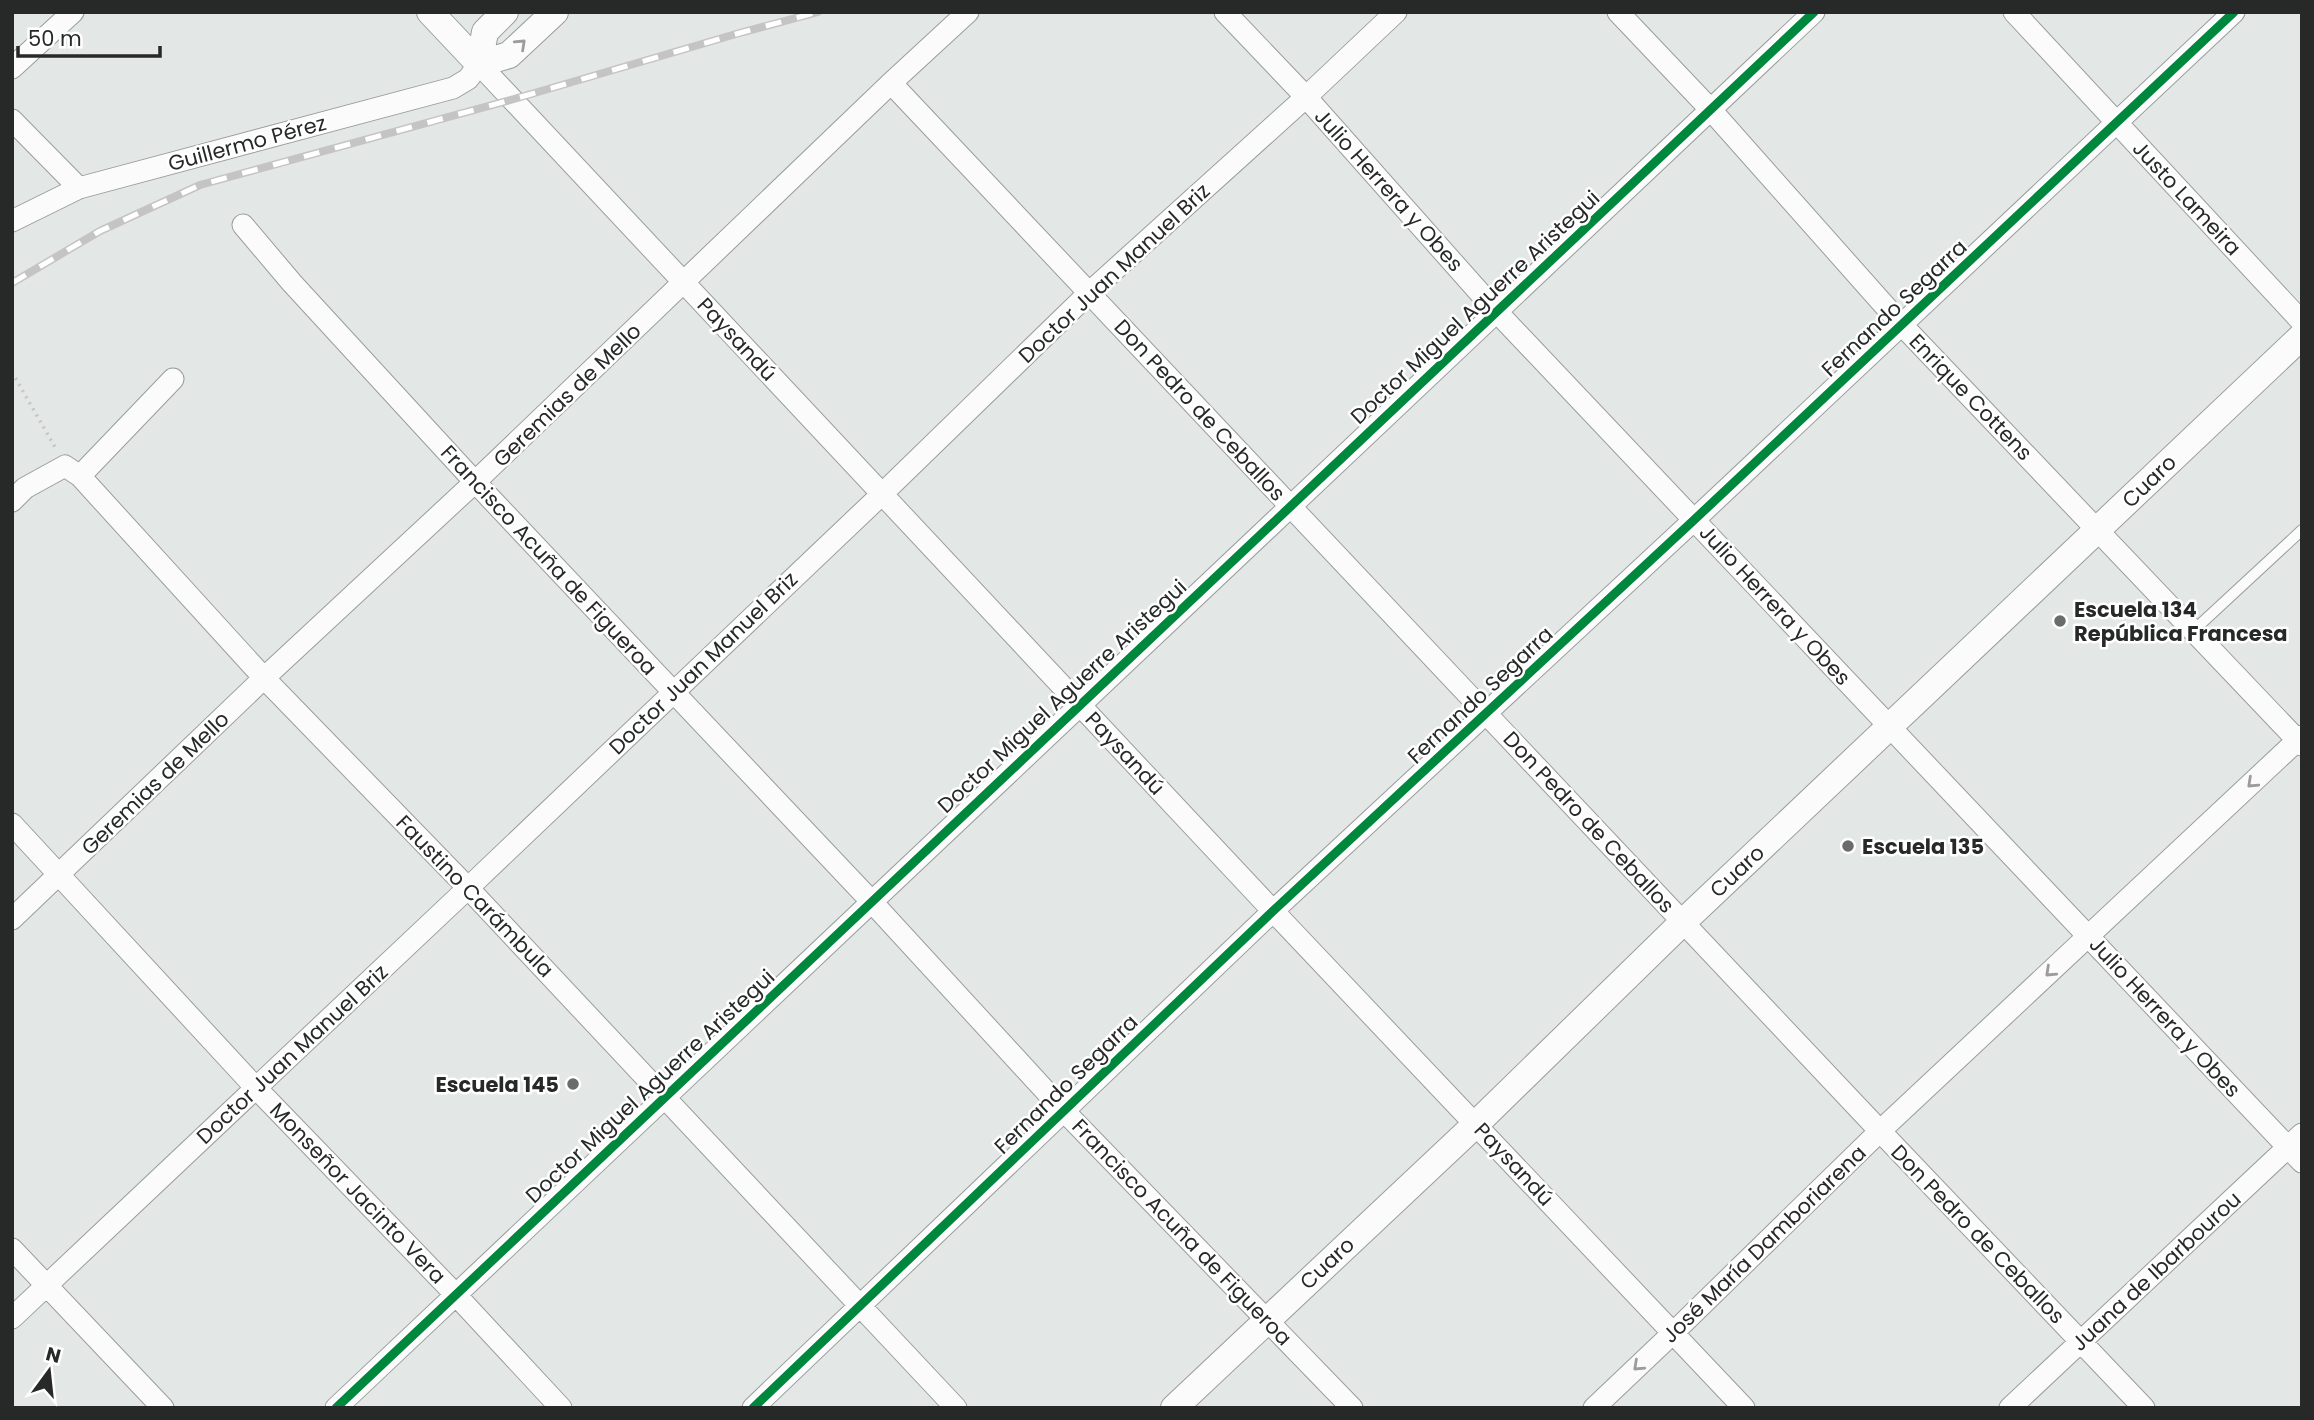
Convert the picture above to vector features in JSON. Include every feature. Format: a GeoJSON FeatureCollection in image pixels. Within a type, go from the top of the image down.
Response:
{"type":"FeatureCollection","features":[{"type":"Feature","properties":{"kind":"street"},"geometry":{"type":"LineString","coordinates":[[12,68],[73,12]]}},
{"type":"Feature","properties":{"kind":"street"},"geometry":{"type":"LineString","coordinates":[[430,12],[479,64]]}},
{"type":"Feature","properties":{"kind":"street"},"geometry":{"type":"LineString","coordinates":[[479,64],[485,32],[505,12]]}},
{"type":"Feature","properties":{"kind":"street"},"geometry":{"type":"LineString","coordinates":[[479,64],[509,55],[555,12]]}},
{"type":"Feature","properties":{"kind":"street","name":"Geremias de Mello"},"geometry":{"type":"LineString","coordinates":[[12,919],[968,12]]}},
{"type":"Feature","properties":{"kind":"street","name":"Julio Herrera y Obes"},"geometry":{"type":"LineString","coordinates":[[1225,12],[1306,97],[1496,311],[2089,937],[2297,1148]]}},
{"type":"Feature","properties":{"kind":"street","name":"Doctor Juan Manuel Briz"},"geometry":{"type":"LineString","coordinates":[[12,1318],[881,495],[1090,292],[1396,12]]}},
{"type":"Feature","properties":{"kind":"street","name":"Enrique Cottens"},"geometry":{"type":"LineString","coordinates":[[1618,12],[1711,110],[1901,324],[2300,741]]}},
{"type":"Feature","properties":{"kind":"street","name":"Doctor Miguel Aguerre Aristegui"},"geometry":{"type":"LineString","coordinates":[[336,1408],[1814,12]]}},
{"type":"Feature","properties":{"kind":"street","name":"Justo Lameira"},"geometry":{"type":"LineString","coordinates":[[2014,12],[2302,322]]}},
{"type":"Feature","properties":{"kind":"street","name":"Fernando Segarra"},"geometry":{"type":"LineString","coordinates":[[753,1408],[1273,911],[2234,12]]}},
{"type":"Feature","properties":{"kind":"street","name":"Guillermo Pérez"},"geometry":{"type":"LineString","coordinates":[[12,221],[79,188],[453,88],[468,79],[479,64]]}},
{"type":"Feature","properties":{"kind":"street","name":"Paysandú"},"geometry":{"type":"LineString","coordinates":[[479,64],[881,495],[1744,1408]]}},
{"type":"Feature","properties":{"kind":"street","name":"Don Pedro de Ceballos"},"geometry":{"type":"LineString","coordinates":[[891,83],[2144,1408]]}},
{"type":"Feature","properties":{"kind":"street"},"geometry":{"type":"LineString","coordinates":[[12,120],[79,188]]}},
{"type":"Feature","properties":{"kind":"street","name":"Francisco Acuña de Figueroa"},"geometry":{"type":"LineString","coordinates":[[243,225],[292,283],[475,482],[871,901],[1063,1110],[1352,1408]]}},
{"type":"Feature","properties":{"kind":"street","name":"Cuaro"},"geometry":{"type":"LineString","coordinates":[[1174,1408],[1476,1124],[1683,922],[1891,728],[2302,336]]}},
{"type":"Feature","properties":{"kind":"street"},"geometry":{"type":"LineString","coordinates":[[12,500],[25,488],[73,471],[173,379]]}},
{"type":"Feature","properties":{"kind":"street","name":"Faustino Carámbula"},"geometry":{"type":"LineString","coordinates":[[73,471],[264,678],[468,888],[956,1408]]}},
{"type":"Feature","properties":{"kind":"street","name":"José María Damboriarena"},"geometry":{"type":"LineString","coordinates":[[1594,1408],[1880,1131],[2300,741]]}},
{"type":"Feature","properties":{"kind":"street","name":"Monseñor Jacinto Vera"},"geometry":{"type":"LineString","coordinates":[[12,824],[256,1088],[456,1294],[561,1408]]}},
{"type":"Feature","properties":{"kind":"street","name":"Juana de Ibarbourou"},"geometry":{"type":"LineString","coordinates":[[2010,1408],[2297,1148]]}},
{"type":"Feature","properties":{"kind":"street"},"geometry":{"type":"LineString","coordinates":[[12,1248],[163,1408]]}},
{"type":"Feature","properties":{"kind":"lane"},"geometry":{"type":"LineString","coordinates":[[2193,631],[2302,530]]}},
{"type":"Feature","properties":{"kind":"path"},"geometry":{"type":"LineString","coordinates":[[12,372],[73,471]]}},
{"type":"Feature","properties":{"kind":"railway"},"geometry":{"type":"LineString","coordinates":[[12,283],[100,231],[200,185],[818,12]]}},
{"type":"Feature","properties":{"kind":"cycle path"},"geometry":{"type":"LineString","coordinates":[[336,1408],[1814,12]]}},
{"type":"Feature","properties":{"kind":"cycle path"},"geometry":{"type":"LineString","coordinates":[[753,1408],[1273,911],[2234,12]]}},
{"type":"Feature","properties":{"kind":"place","name":"Escuela 134 República Francesa"},"geometry":{"type":"Point","coordinates":[2060,621]}},
{"type":"Feature","properties":{"kind":"place","name":"Escuela 135"},"geometry":{"type":"Point","coordinates":[1848,846]}},
{"type":"Feature","properties":{"kind":"place","name":"Escuela 145"},"geometry":{"type":"Point","coordinates":[573,1084]}}]}
